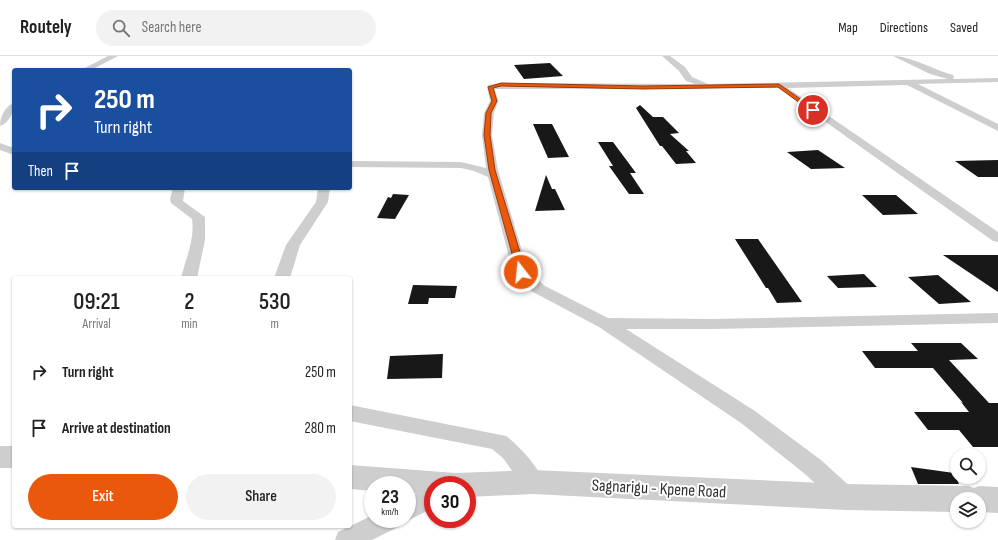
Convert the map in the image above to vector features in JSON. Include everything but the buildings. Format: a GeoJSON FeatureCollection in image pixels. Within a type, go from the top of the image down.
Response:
{"type":"FeatureCollection","features":[{"type":"Feature","properties":{"kind":"street"},"geometry":{"type":"LineString","coordinates":[[89,68],[114,56]]}},
{"type":"Feature","properties":{"kind":"street"},"geometry":{"type":"LineString","coordinates":[[666,56],[682,69],[689,79],[697,83],[713,86]]}},
{"type":"Feature","properties":{"kind":"street"},"geometry":{"type":"LineString","coordinates":[[897,56],[933,72],[965,81]]}},
{"type":"Feature","properties":{"kind":"street"},"geometry":{"type":"LineString","coordinates":[[846,497],[813,467],[748,417],[605,323],[539,289],[521,272],[493,175],[487,135],[489,113],[494,101],[491,87],[501,85],[643,87],[779,86],[998,80]]}},
{"type":"Feature","properties":{"kind":"street"},"geometry":{"type":"LineString","coordinates":[[912,82],[911,84],[916,87],[998,128]]}},
{"type":"Feature","properties":{"kind":"street"},"geometry":{"type":"LineString","coordinates":[[779,86],[998,238]]}},
{"type":"Feature","properties":{"kind":"street"},"geometry":{"type":"LineString","coordinates":[[0,123],[6,119],[12,108]]}},
{"type":"Feature","properties":{"kind":"street"},"geometry":{"type":"LineString","coordinates":[[0,146],[12,151]]}},
{"type":"Feature","properties":{"kind":"street"},"geometry":{"type":"LineString","coordinates":[[0,157],[12,156]]}},
{"type":"Feature","properties":{"kind":"street"},"geometry":{"type":"LineString","coordinates":[[352,164],[461,165],[477,168],[493,175]]}},
{"type":"Feature","properties":{"kind":"street"},"geometry":{"type":"LineString","coordinates":[[178,190],[176,199],[177,203],[198,217],[200,225],[199,236],[189,276]]}},
{"type":"Feature","properties":{"kind":"street"},"geometry":{"type":"LineString","coordinates":[[283,276],[293,245],[322,202],[324,190]]}},
{"type":"Feature","properties":{"kind":"street"},"geometry":{"type":"LineString","coordinates":[[605,323],[712,324],[998,318]]}},
{"type":"Feature","properties":{"kind":"street"},"geometry":{"type":"LineString","coordinates":[[352,413],[498,442],[511,452],[533,482]]}},
{"type":"Feature","properties":{"kind":"street"},"geometry":{"type":"LineString","coordinates":[[0,456],[12,457]]}},
{"type":"Feature","properties":{"kind":"street","name":"Sagnarigu - Kpene Road"},"geometry":{"type":"LineString","coordinates":[[352,477],[424,483]]}},
{"type":"Feature","properties":{"kind":"street","name":"Sagnarigu - Kpene Road"},"geometry":{"type":"LineString","coordinates":[[476,484],[533,482],[846,497],[950,499]]}},
{"type":"Feature","properties":{"kind":"street"},"geometry":{"type":"LineString","coordinates":[[986,499],[998,500]]}},
{"type":"Feature","properties":{"kind":"street"},"geometry":{"type":"LineString","coordinates":[[347,540],[370,528]]}},
{"type":"Feature","properties":{"kind":"route"},"geometry":{"type":"LineString","coordinates":[[521,272],[492,170],[487,135],[489,113],[494,101],[491,87],[495,85],[643,87],[779,86],[813,110]]}}]}
